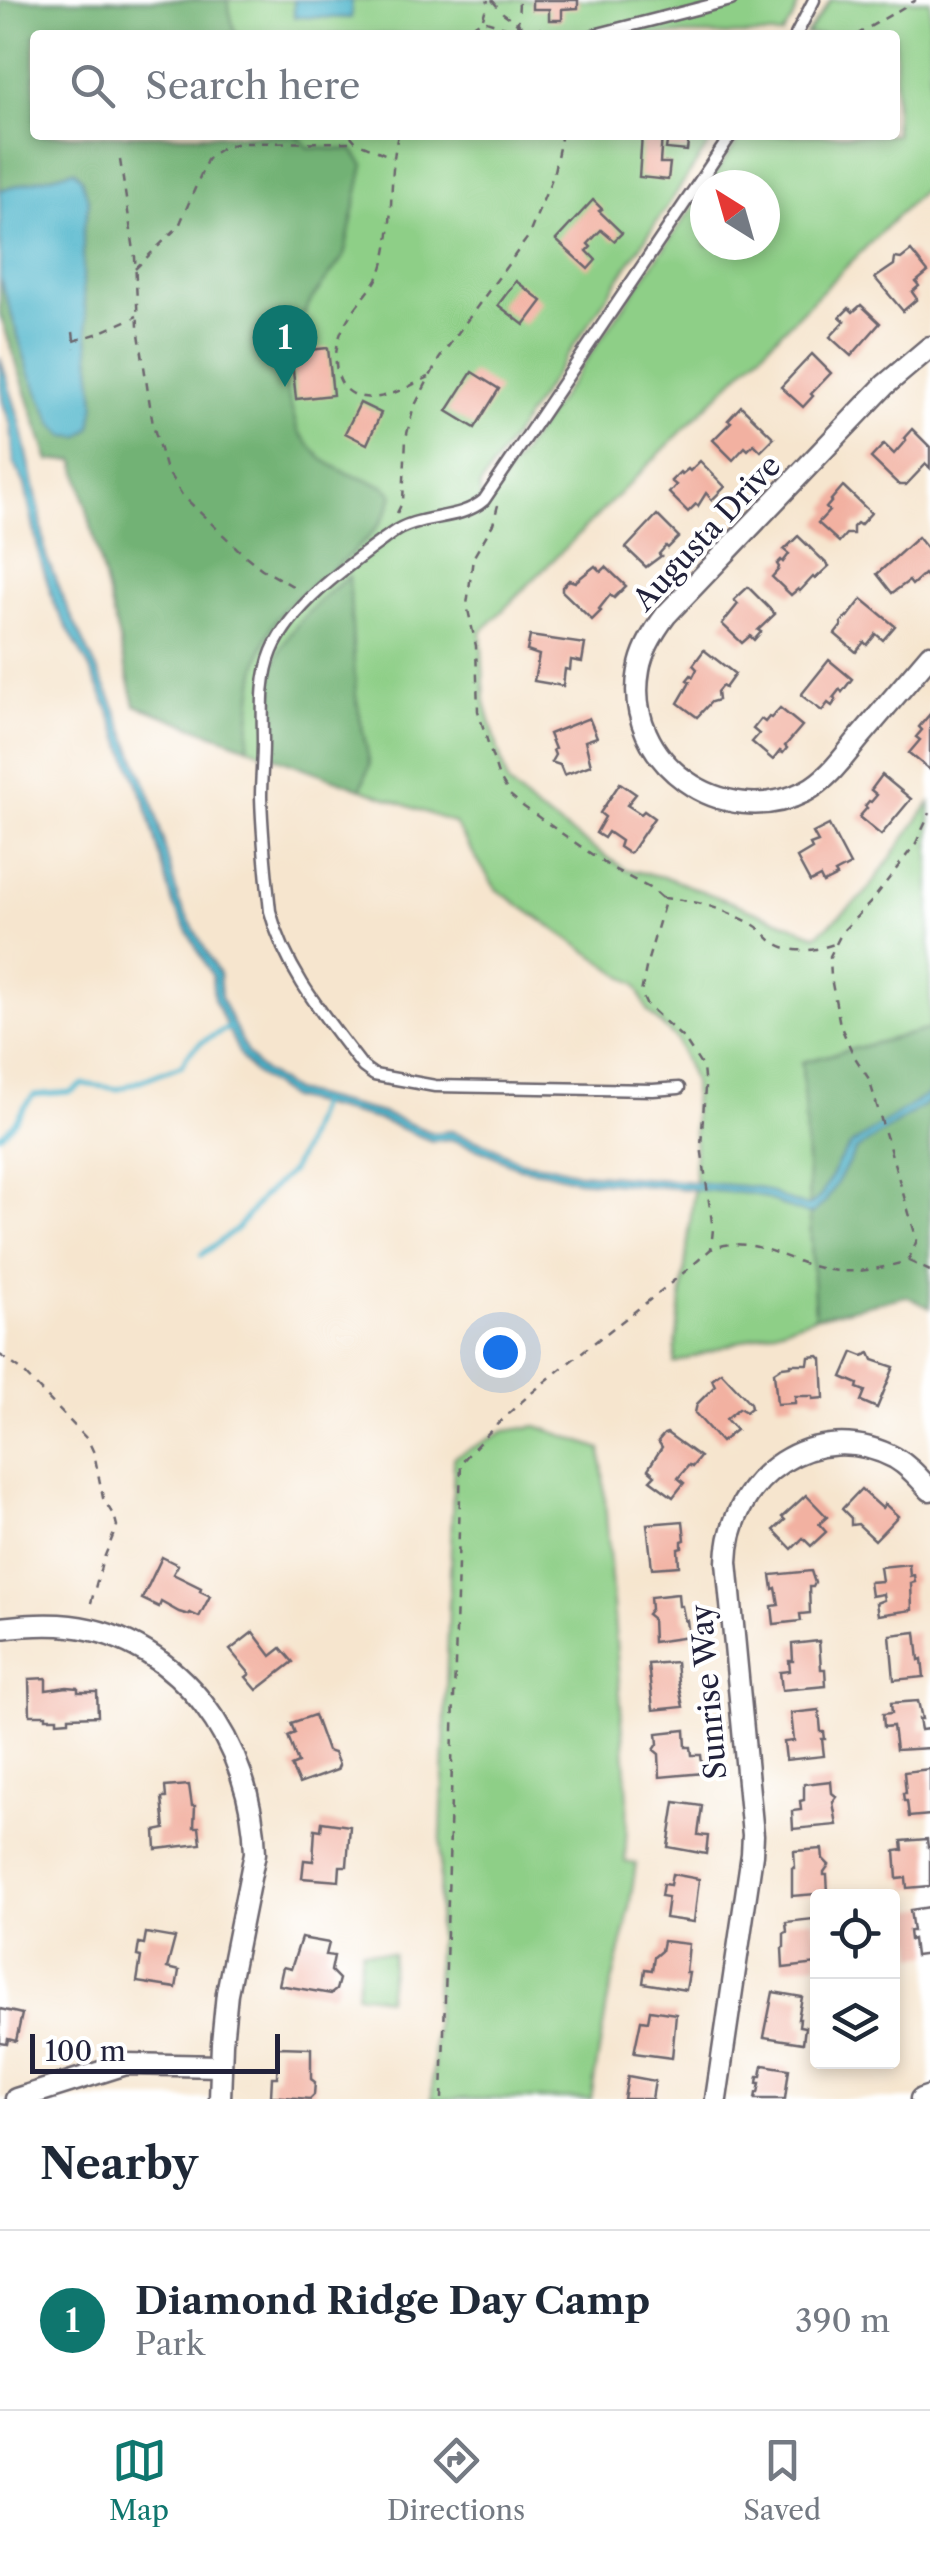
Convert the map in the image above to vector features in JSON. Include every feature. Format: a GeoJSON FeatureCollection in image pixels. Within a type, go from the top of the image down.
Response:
{"type":"FeatureCollection","features":[{"type":"Feature","properties":{"kind":"street","name":"Augusta Drive"},"geometry":{"type":"LineString","coordinates":[[930,347],[885,385],[666,615],[639,668],[640,708],[657,752],[682,780],[710,796],[732,802],[770,803],[805,791],[829,774],[930,654]]}},
{"type":"Feature","properties":{"kind":"street","name":"Sunrise Way"},"geometry":{"type":"LineString","coordinates":[[716,2099],[753,1835],[727,1562],[731,1530],[741,1505],[767,1471],[818,1448],[859,1447],[879,1451],[914,1472],[930,1490]]}},
{"type":"Feature","properties":{"kind":"street"},"geometry":{"type":"LineString","coordinates":[[0,1628],[31,1624],[84,1629],[134,1647],[188,1685],[232,1750],[246,1787],[255,1853],[230,1972],[220,2099]]}},
{"type":"Feature","properties":{"kind":"street"},"geometry":{"type":"LineString","coordinates":[[16,2099],[126,2064],[220,2066]]}},
{"type":"Feature","properties":{"kind":"street"},"geometry":{"type":"LineString","coordinates":[[921,2099],[930,2096]]}},
{"type":"Feature","properties":{"kind":"lane"},"geometry":{"type":"LineString","coordinates":[[614,30],[731,0]]}},
{"type":"Feature","properties":{"kind":"lane"},"geometry":{"type":"LineString","coordinates":[[799,30],[814,0]]}},
{"type":"Feature","properties":{"kind":"lane"},"geometry":{"type":"LineString","coordinates":[[679,1088],[435,1086],[374,1075],[363,1066],[304,989],[280,943],[270,912],[261,794],[262,704],[265,672],[273,648],[290,621],[313,598],[391,534],[419,520],[475,508],[496,483],[729,140]]}},
{"type":"Feature","properties":{"kind":"path"},"geometry":{"type":"LineString","coordinates":[[466,30],[482,20],[490,0],[528,30]]}},
{"type":"Feature","properties":{"kind":"path"},"geometry":{"type":"LineString","coordinates":[[518,25],[519,0]]}},
{"type":"Feature","properties":{"kind":"path"},"geometry":{"type":"LineString","coordinates":[[865,30],[916,0]]}},
{"type":"Feature","properties":{"kind":"path"},"geometry":{"type":"LineString","coordinates":[[482,20],[508,28],[518,25]]}},
{"type":"Feature","properties":{"kind":"path"},"geometry":{"type":"LineString","coordinates":[[397,140],[382,270],[345,324],[337,342],[336,371],[349,393],[360,398],[397,392],[430,376]]}},
{"type":"Feature","properties":{"kind":"path"},"geometry":{"type":"LineString","coordinates":[[391,534],[403,500],[406,438],[413,409],[444,352],[528,237],[553,176],[561,140]]}},
{"type":"Feature","properties":{"kind":"path"},"geometry":{"type":"LineString","coordinates":[[136,269],[179,226],[206,160],[224,146],[356,142],[393,157]]}},
{"type":"Feature","properties":{"kind":"path"},"geometry":{"type":"LineString","coordinates":[[120,160],[153,425],[165,467],[182,495],[243,554],[313,598]]}},
{"type":"Feature","properties":{"kind":"path"},"geometry":{"type":"LineString","coordinates":[[74,340],[138,316]]}},
{"type":"Feature","properties":{"kind":"path"},"geometry":{"type":"LineString","coordinates":[[73,332],[76,348]]}},
{"type":"Feature","properties":{"kind":"path"},"geometry":{"type":"LineString","coordinates":[[496,483],[497,513],[473,558],[467,604],[476,646],[478,711],[498,776],[510,795],[610,868],[662,898],[664,906],[642,993],[646,1004],[684,1039],[703,1068],[702,1146],[713,1229],[711,1248]]}},
{"type":"Feature","properties":{"kind":"path"},"geometry":{"type":"LineString","coordinates":[[908,1261],[917,1240],[869,1079],[840,1025],[830,956],[842,932],[872,901],[916,842],[930,813]]}},
{"type":"Feature","properties":{"kind":"path"},"geometry":{"type":"LineString","coordinates":[[662,898],[692,900],[708,906],[759,928],[773,942],[792,949],[812,952],[836,944]]}},
{"type":"Feature","properties":{"kind":"path"},"geometry":{"type":"LineString","coordinates":[[442,2099],[461,1463],[482,1438],[539,1388],[711,1248],[738,1242],[752,1244],[830,1270],[875,1270],[908,1261],[930,1271]]}},
{"type":"Feature","properties":{"kind":"path"},"geometry":{"type":"LineString","coordinates":[[0,1356],[20,1369],[88,1440],[102,1498],[116,1518],[117,1526],[84,1629]]}},
{"type":"Feature","properties":{"kind":"green space"},"geometry":{"type":"Polygon","coordinates":[[[0,0],[800,0],[785,30],[30,30],[30,140],[712,140],[480,486],[480,513],[690,211],[690,260],[780,260],[780,170],[718,170],[738,140],[900,140],[900,30],[810,30],[831,0],[930,0],[930,183],[481,632],[485,703],[508,784],[535,809],[625,869],[668,878],[817,935],[864,895],[930,803],[930,1029],[802,1062],[815,1317],[674,1363],[695,1180],[693,1081],[676,1039],[648,1012],[636,985],[496,889],[454,823],[135,705],[75,460],[49,461],[0,314],[0,0]]]}},
{"type":"Feature","properties":{"kind":"green space"},"geometry":{"type":"Polygon","coordinates":[[[0,0],[227,0],[235,30],[30,30],[30,140],[301,140],[309,148],[353,150],[364,165],[344,256],[312,299],[287,344],[283,378],[298,431],[322,459],[344,472],[384,486],[393,494],[389,508],[370,536],[289,603],[271,627],[255,676],[248,747],[135,705],[75,460],[49,461],[0,314],[0,277],[30,374],[54,425],[95,403],[83,290],[83,231],[89,202],[74,170],[0,190],[0,0]]]}},
{"type":"Feature","properties":{"kind":"green space"},"geometry":{"type":"Polygon","coordinates":[[[349,576],[356,696],[370,765],[361,789],[269,755],[269,691],[281,649],[299,622],[349,576]]]}},
{"type":"Feature","properties":{"kind":"green space"},"geometry":{"type":"Polygon","coordinates":[[[930,1029],[930,1308],[906,1296],[815,1317],[802,1062],[930,1029]]]}},
{"type":"Feature","properties":{"kind":"green space"},"geometry":{"type":"Polygon","coordinates":[[[537,1426],[601,1449],[628,1798],[625,1862],[636,1864],[591,2099],[432,2099],[454,1457],[505,1431],[537,1426]]]}},
{"type":"Feature","properties":{"kind":"green space"},"geometry":{"type":"Polygon","coordinates":[[[362,1950],[393,1954],[387,1998],[356,1994],[362,1950]]]}},
{"type":"Feature","properties":{"kind":"water"},"geometry":{"type":"Polygon","coordinates":[[[294,0],[352,0],[351,18],[294,17],[294,0]]]}},
{"type":"Feature","properties":{"kind":"water"},"geometry":{"type":"Polygon","coordinates":[[[74,170],[89,202],[83,231],[83,290],[95,403],[91,428],[80,437],[65,436],[54,425],[30,374],[0,277],[0,190],[74,170]]]}},
{"type":"Feature","properties":{"kind":"water"},"geometry":{"type":"Polygon","coordinates":[[[0,357],[20,421],[46,556],[152,799],[179,902],[219,974],[221,998],[247,1053],[258,1067],[293,1091],[382,1113],[433,1133],[451,1131],[522,1162],[578,1173],[755,1187],[809,1206],[821,1196],[851,1145],[930,1093],[930,1101],[856,1150],[826,1201],[812,1214],[753,1194],[577,1180],[520,1168],[450,1139],[432,1141],[380,1120],[290,1098],[253,1072],[241,1057],[214,999],[212,976],[173,904],[145,801],[107,706],[55,606],[40,558],[25,485],[14,463],[11,425],[3,403],[0,357]]]}},
{"type":"Feature","properties":{"kind":"building"},"geometry":{"type":"Polygon","coordinates":[[[532,0],[578,0],[578,8],[562,9],[562,20],[549,20],[549,9],[532,9],[532,0]]]}},
{"type":"Feature","properties":{"kind":"building"},"geometry":{"type":"Polygon","coordinates":[[[642,140],[662,140],[660,163],[670,163],[668,180],[639,177],[642,140]]]}},
{"type":"Feature","properties":{"kind":"building"},"geometry":{"type":"Polygon","coordinates":[[[667,140],[688,140],[687,151],[666,149],[667,140]]]}},
{"type":"Feature","properties":{"kind":"building"},"geometry":{"type":"Polygon","coordinates":[[[593,200],[622,233],[614,241],[601,230],[588,244],[591,247],[587,251],[596,260],[588,269],[556,240],[593,200]]]}},
{"type":"Feature","properties":{"kind":"building"},"geometry":{"type":"Polygon","coordinates":[[[911,251],[928,272],[916,282],[919,286],[912,292],[917,299],[903,311],[875,278],[894,265],[895,258],[901,259],[911,251]]]}},
{"type":"Feature","properties":{"kind":"building"},"geometry":{"type":"Polygon","coordinates":[[[516,281],[542,301],[524,325],[498,305],[516,281]]]}},
{"type":"Feature","properties":{"kind":"building"},"geometry":{"type":"Polygon","coordinates":[[[861,305],[880,323],[851,356],[830,337],[845,321],[840,317],[849,308],[853,312],[861,305]]]}},
{"type":"Feature","properties":{"kind":"building"},"geometry":{"type":"Polygon","coordinates":[[[328,348],[333,395],[296,399],[291,352],[328,348]]]}},
{"type":"Feature","properties":{"kind":"building"},"geometry":{"type":"Polygon","coordinates":[[[812,354],[831,373],[803,407],[781,387],[812,354]]]}},
{"type":"Feature","properties":{"kind":"building"},"geometry":{"type":"Polygon","coordinates":[[[472,372],[499,389],[475,428],[447,411],[472,372]]]}},
{"type":"Feature","properties":{"kind":"building"},"geometry":{"type":"Polygon","coordinates":[[[360,403],[381,413],[367,444],[345,433],[360,403]]]}},
{"type":"Feature","properties":{"kind":"building"},"geometry":{"type":"Polygon","coordinates":[[[741,406],[774,438],[761,451],[754,444],[748,450],[745,447],[733,460],[713,440],[741,406]]]}},
{"type":"Feature","properties":{"kind":"building"},"geometry":{"type":"Polygon","coordinates":[[[912,429],[930,447],[930,468],[926,464],[906,485],[899,485],[871,458],[884,444],[894,454],[912,429]]]}},
{"type":"Feature","properties":{"kind":"building"},"geometry":{"type":"Polygon","coordinates":[[[700,461],[725,487],[712,500],[706,493],[698,506],[688,512],[669,493],[676,485],[671,481],[700,461]]]}},
{"type":"Feature","properties":{"kind":"building"},"geometry":{"type":"Polygon","coordinates":[[[843,486],[871,513],[853,527],[853,534],[846,534],[839,542],[818,523],[843,486]]]}},
{"type":"Feature","properties":{"kind":"building"},"geometry":{"type":"Polygon","coordinates":[[[657,515],[679,537],[646,567],[626,548],[657,515]]]}},
{"type":"Feature","properties":{"kind":"building"},"geometry":{"type":"Polygon","coordinates":[[[798,536],[829,566],[791,595],[772,577],[778,570],[777,564],[789,554],[784,550],[798,536]]]}},
{"type":"Feature","properties":{"kind":"building"},"geometry":{"type":"Polygon","coordinates":[[[918,537],[930,552],[930,581],[924,574],[912,585],[909,581],[892,593],[877,574],[918,537]]]}},
{"type":"Feature","properties":{"kind":"building"},"geometry":{"type":"Polygon","coordinates":[[[595,566],[601,572],[606,567],[626,586],[614,598],[610,595],[592,620],[562,587],[595,566]]]}},
{"type":"Feature","properties":{"kind":"building"},"geometry":{"type":"Polygon","coordinates":[[[748,587],[775,614],[758,630],[761,632],[754,640],[750,636],[742,643],[722,624],[738,604],[734,600],[748,587]]]}},
{"type":"Feature","properties":{"kind":"building"},"geometry":{"type":"Polygon","coordinates":[[[862,599],[895,626],[883,640],[876,634],[856,652],[835,634],[862,599]]]}},
{"type":"Feature","properties":{"kind":"building"},"geometry":{"type":"Polygon","coordinates":[[[530,636],[585,644],[582,662],[571,660],[570,670],[565,669],[563,686],[534,681],[539,655],[527,651],[530,636]]]}},
{"type":"Feature","properties":{"kind":"building"},"geometry":{"type":"Polygon","coordinates":[[[704,650],[735,674],[717,692],[718,700],[697,717],[678,703],[690,682],[687,680],[697,669],[693,665],[704,650]]]}},
{"type":"Feature","properties":{"kind":"building"},"geometry":{"type":"Polygon","coordinates":[[[829,660],[852,679],[833,698],[836,700],[832,706],[828,703],[822,711],[801,695],[829,660]]]}},
{"type":"Feature","properties":{"kind":"building"},"geometry":{"type":"Polygon","coordinates":[[[780,708],[802,726],[783,753],[780,751],[773,760],[752,742],[759,734],[753,729],[780,708]]]}},
{"type":"Feature","properties":{"kind":"building"},"geometry":{"type":"Polygon","coordinates":[[[930,714],[930,770],[909,753],[920,740],[916,737],[922,730],[919,727],[930,714]]]}},
{"type":"Feature","properties":{"kind":"building"},"geometry":{"type":"Polygon","coordinates":[[[589,718],[597,737],[585,741],[591,765],[564,775],[560,765],[551,762],[555,749],[549,734],[589,718]]]}},
{"type":"Feature","properties":{"kind":"building"},"geometry":{"type":"Polygon","coordinates":[[[882,775],[911,799],[881,835],[859,817],[877,795],[871,790],[882,775]]]}},
{"type":"Feature","properties":{"kind":"building"},"geometry":{"type":"Polygon","coordinates":[[[620,783],[636,794],[627,805],[654,818],[628,853],[619,847],[621,841],[608,832],[604,838],[596,833],[605,817],[600,813],[620,783]]]}},
{"type":"Feature","properties":{"kind":"building"},"geometry":{"type":"Polygon","coordinates":[[[829,825],[850,865],[823,883],[820,877],[810,882],[797,858],[818,842],[813,833],[829,825]]]}},
{"type":"Feature","properties":{"kind":"building"},"geometry":{"type":"Polygon","coordinates":[[[853,1352],[863,1356],[870,1353],[873,1360],[894,1367],[877,1408],[861,1401],[865,1391],[857,1388],[858,1384],[842,1377],[853,1352]]]}},
{"type":"Feature","properties":{"kind":"building"},"geometry":{"type":"Polygon","coordinates":[[[819,1356],[824,1398],[795,1396],[795,1403],[777,1404],[774,1372],[791,1364],[808,1364],[809,1357],[819,1356]]]}},
{"type":"Feature","properties":{"kind":"building"},"geometry":{"type":"Polygon","coordinates":[[[721,1372],[751,1408],[746,1412],[739,1408],[726,1419],[736,1430],[721,1442],[695,1413],[697,1404],[715,1386],[712,1379],[721,1372]]]}},
{"type":"Feature","properties":{"kind":"building"},"geometry":{"type":"Polygon","coordinates":[[[667,1433],[700,1457],[678,1478],[684,1483],[673,1497],[650,1480],[655,1475],[648,1469],[662,1447],[658,1441],[667,1433]]]}},
{"type":"Feature","properties":{"kind":"building"},"geometry":{"type":"Polygon","coordinates":[[[861,1489],[898,1516],[875,1540],[858,1524],[851,1525],[851,1518],[842,1509],[861,1489]]]}},
{"type":"Feature","properties":{"kind":"building"},"geometry":{"type":"Polygon","coordinates":[[[806,1495],[827,1517],[819,1524],[826,1532],[811,1546],[803,1538],[792,1549],[774,1530],[806,1495]]]}},
{"type":"Feature","properties":{"kind":"building"},"geometry":{"type":"Polygon","coordinates":[[[683,1521],[685,1540],[678,1549],[679,1566],[652,1568],[647,1524],[683,1521]]]}},
{"type":"Feature","properties":{"kind":"building"},"geometry":{"type":"Polygon","coordinates":[[[162,1557],[178,1565],[173,1574],[210,1596],[199,1617],[142,1599],[162,1557]]]}},
{"type":"Feature","properties":{"kind":"building"},"geometry":{"type":"Polygon","coordinates":[[[909,1564],[915,1582],[911,1583],[912,1610],[878,1615],[876,1603],[884,1600],[883,1594],[871,1596],[869,1582],[882,1581],[880,1567],[909,1564]]]}},
{"type":"Feature","properties":{"kind":"building"},"geometry":{"type":"Polygon","coordinates":[[[811,1571],[815,1583],[809,1587],[810,1613],[800,1614],[801,1621],[774,1624],[772,1606],[779,1605],[771,1575],[811,1571]]]}},
{"type":"Feature","properties":{"kind":"building"},"geometry":{"type":"Polygon","coordinates":[[[678,1594],[689,1637],[653,1642],[652,1618],[647,1614],[651,1609],[650,1597],[678,1594]]]}},
{"type":"Feature","properties":{"kind":"building"},"geometry":{"type":"Polygon","coordinates":[[[253,1632],[271,1656],[281,1648],[293,1662],[257,1690],[246,1677],[250,1674],[230,1650],[253,1632]]]}},
{"type":"Feature","properties":{"kind":"building"},"geometry":{"type":"Polygon","coordinates":[[[916,1632],[924,1677],[894,1680],[890,1635],[916,1632]]]}},
{"type":"Feature","properties":{"kind":"building"},"geometry":{"type":"Polygon","coordinates":[[[819,1641],[826,1686],[782,1690],[780,1672],[790,1671],[792,1644],[819,1641]]]}},
{"type":"Feature","properties":{"kind":"building"},"geometry":{"type":"Polygon","coordinates":[[[676,1662],[683,1707],[653,1710],[648,1664],[676,1662]]]}},
{"type":"Feature","properties":{"kind":"building"},"geometry":{"type":"Polygon","coordinates":[[[46,1678],[46,1690],[67,1687],[78,1688],[78,1692],[97,1692],[98,1716],[69,1717],[69,1721],[57,1722],[57,1718],[46,1715],[30,1715],[29,1679],[46,1678]]]}},
{"type":"Feature","properties":{"kind":"building"},"geometry":{"type":"Polygon","coordinates":[[[918,1701],[921,1730],[929,1729],[930,1748],[896,1750],[893,1726],[884,1727],[883,1714],[892,1713],[891,1703],[918,1701]]]}},
{"type":"Feature","properties":{"kind":"building"},"geometry":{"type":"Polygon","coordinates":[[[819,1710],[824,1756],[786,1760],[784,1742],[794,1741],[791,1713],[819,1710]]]}},
{"type":"Feature","properties":{"kind":"building"},"geometry":{"type":"Polygon","coordinates":[[[314,1715],[327,1751],[334,1753],[339,1765],[337,1770],[299,1784],[291,1766],[298,1763],[288,1736],[295,1733],[291,1723],[314,1715]]]}},
{"type":"Feature","properties":{"kind":"building"},"geometry":{"type":"Polygon","coordinates":[[[685,1730],[686,1747],[691,1747],[692,1755],[701,1755],[703,1773],[660,1777],[659,1754],[654,1750],[657,1733],[685,1730]]]}},
{"type":"Feature","properties":{"kind":"building"},"geometry":{"type":"Polygon","coordinates":[[[930,1769],[930,1815],[909,1817],[903,1793],[904,1772],[930,1769]]]}},
{"type":"Feature","properties":{"kind":"building"},"geometry":{"type":"Polygon","coordinates":[[[831,1781],[832,1793],[837,1797],[833,1802],[837,1825],[793,1829],[792,1811],[801,1810],[804,1784],[831,1781]]]}},
{"type":"Feature","properties":{"kind":"building"},"geometry":{"type":"Polygon","coordinates":[[[189,1785],[195,1806],[194,1827],[199,1827],[201,1844],[156,1849],[155,1831],[165,1829],[165,1787],[189,1785]]]}},
{"type":"Feature","properties":{"kind":"building"},"geometry":{"type":"Polygon","coordinates":[[[675,1802],[702,1806],[698,1835],[708,1836],[706,1854],[668,1847],[675,1802]]]}},
{"type":"Feature","properties":{"kind":"building"},"geometry":{"type":"Polygon","coordinates":[[[322,1822],[350,1826],[347,1866],[340,1866],[339,1881],[302,1878],[304,1860],[313,1861],[315,1829],[321,1830],[322,1822]]]}},
{"type":"Feature","properties":{"kind":"building"},"geometry":{"type":"Polygon","coordinates":[[[927,1839],[930,1886],[907,1888],[906,1878],[897,1879],[895,1851],[903,1850],[902,1841],[927,1839]]]}},
{"type":"Feature","properties":{"kind":"building"},"geometry":{"type":"Polygon","coordinates":[[[822,1849],[823,1859],[829,1865],[824,1872],[828,1889],[810,1889],[810,1894],[792,1896],[794,1851],[822,1849]]]}},
{"type":"Feature","properties":{"kind":"building"},"geometry":{"type":"Polygon","coordinates":[[[672,1874],[699,1879],[694,1922],[665,1918],[668,1897],[661,1896],[663,1884],[670,1885],[672,1874]]]}},
{"type":"Feature","properties":{"kind":"building"},"geometry":{"type":"Polygon","coordinates":[[[930,1907],[930,1954],[915,1956],[909,1931],[913,1931],[910,1910],[930,1907]]]}},
{"type":"Feature","properties":{"kind":"building"},"geometry":{"type":"Polygon","coordinates":[[[810,1919],[810,1965],[783,1968],[786,1922],[810,1919]]]}},
{"type":"Feature","properties":{"kind":"building"},"geometry":{"type":"Polygon","coordinates":[[[146,1933],[175,1938],[167,1968],[179,1971],[176,1988],[137,1982],[139,1943],[144,1944],[146,1933]]]}},
{"type":"Feature","properties":{"kind":"building"},"geometry":{"type":"Polygon","coordinates":[[[301,1938],[329,1943],[326,1955],[334,1956],[331,1971],[339,1979],[331,1994],[279,1985],[283,1967],[291,1969],[301,1938]]]}},
{"type":"Feature","properties":{"kind":"building"},"geometry":{"type":"Polygon","coordinates":[[[663,1941],[689,1944],[686,1990],[643,1983],[645,1969],[652,1970],[663,1941]]]}},
{"type":"Feature","properties":{"kind":"building"},"geometry":{"type":"Polygon","coordinates":[[[773,1992],[802,1997],[798,2019],[799,2026],[805,2027],[803,2043],[764,2037],[773,1992]]]}},
{"type":"Feature","properties":{"kind":"building"},"geometry":{"type":"Polygon","coordinates":[[[0,2009],[22,2014],[16,2041],[0,2043],[0,2009]]]}},
{"type":"Feature","properties":{"kind":"building"},"geometry":{"type":"Polygon","coordinates":[[[650,2010],[676,2014],[672,2058],[634,2053],[641,2020],[648,2021],[650,2010]]]}},
{"type":"Feature","properties":{"kind":"building"},"geometry":{"type":"Polygon","coordinates":[[[278,2047],[311,2048],[311,2079],[315,2082],[310,2099],[271,2096],[272,2077],[277,2077],[278,2047]]]}},
{"type":"Feature","properties":{"kind":"building"},"geometry":{"type":"Polygon","coordinates":[[[763,2065],[789,2069],[785,2099],[755,2099],[763,2065]]]}},
{"type":"Feature","properties":{"kind":"building"},"geometry":{"type":"Polygon","coordinates":[[[628,2076],[655,2081],[652,2099],[624,2099],[628,2076]]]}},
{"type":"Feature","properties":{"kind":"waterway"},"geometry":{"type":"LineString","coordinates":[[0,1135],[34,1095],[71,1092],[83,1084],[119,1089],[182,1065],[196,1046],[230,1027]]}},
{"type":"Feature","properties":{"kind":"waterway"},"geometry":{"type":"LineString","coordinates":[[201,1255],[237,1229],[263,1196],[291,1171],[318,1104]]}},
{"type":"Feature","properties":{"kind":"place","name":"Diamond Ridge Day Camp"},"geometry":{"type":"Point","coordinates":[285,387]}}]}
